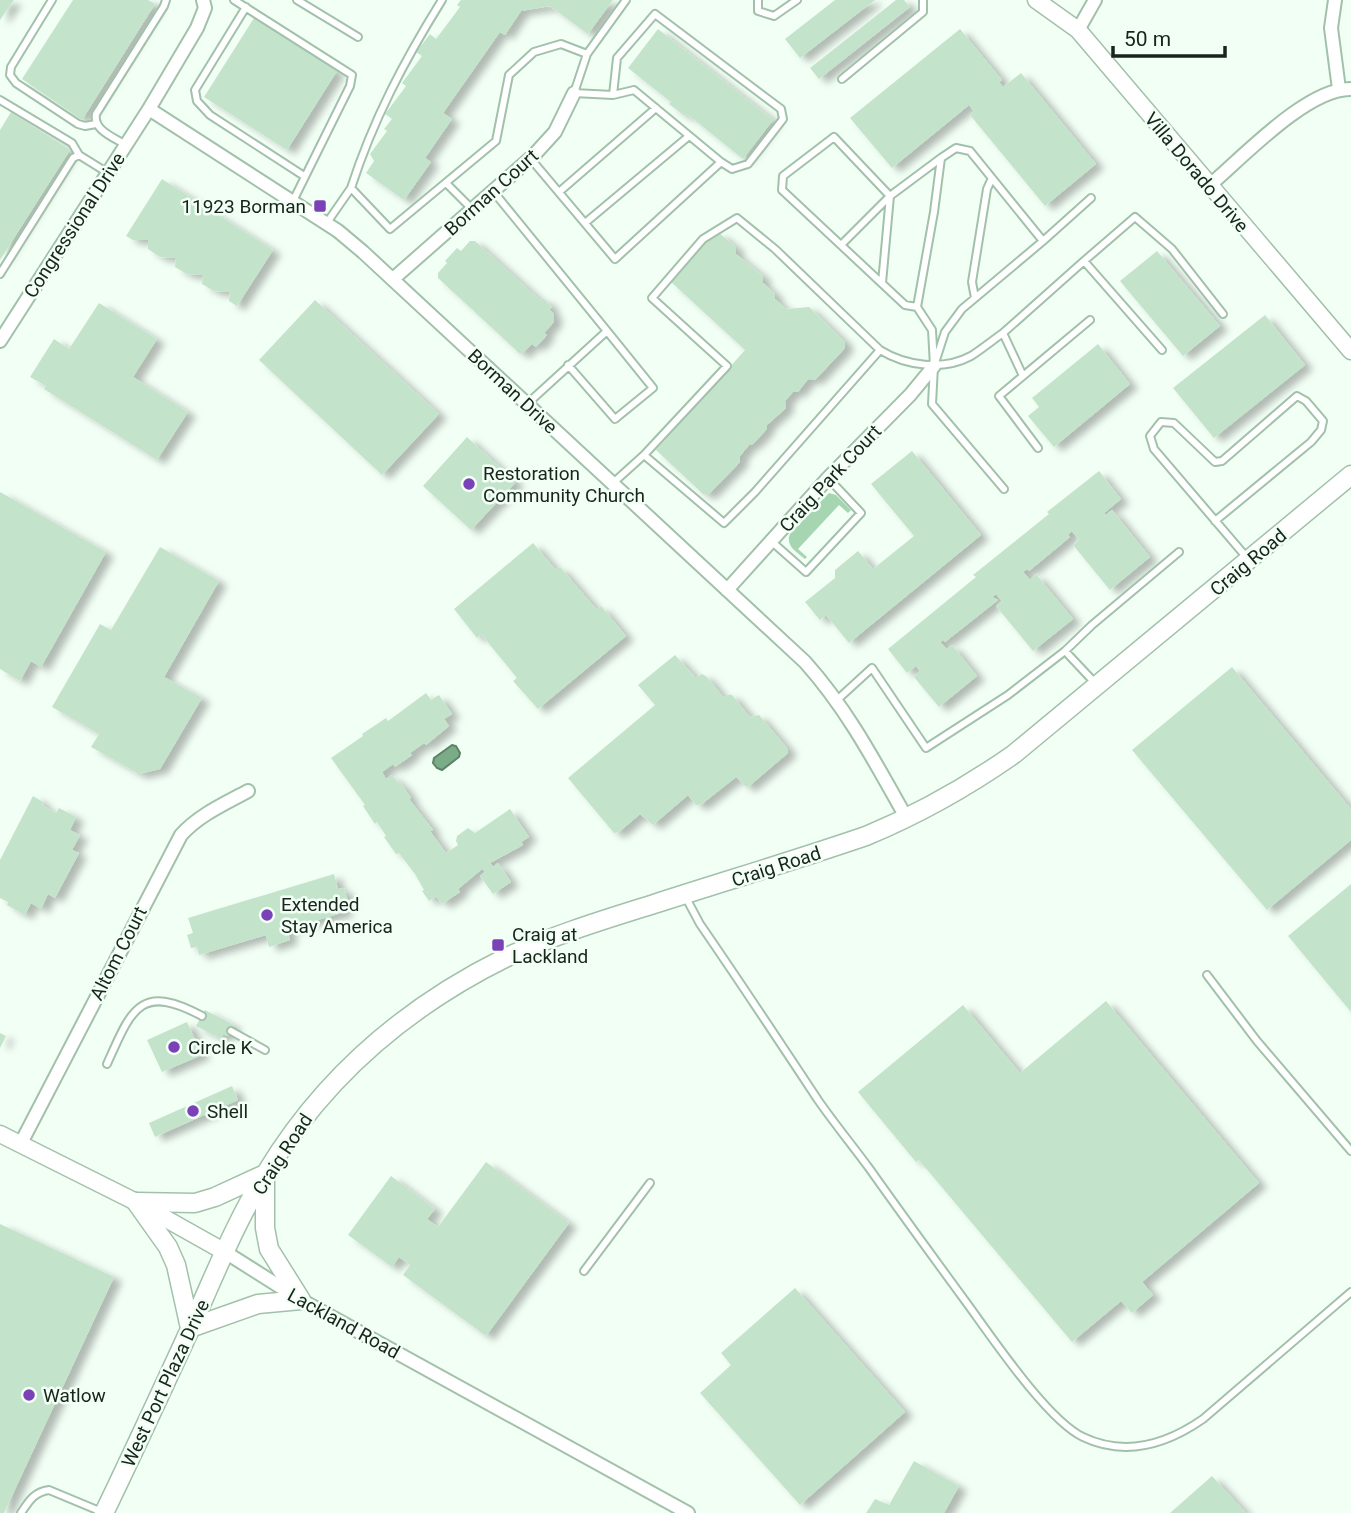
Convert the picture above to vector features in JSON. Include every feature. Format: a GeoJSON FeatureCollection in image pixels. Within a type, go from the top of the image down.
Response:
{"type":"FeatureCollection","features":[{"type":"Feature","properties":{"kind":"main road","name":"Craig Road"},"geometry":{"type":"LineString","coordinates":[[225,1252],[265,1174],[302,1120],[376,1040],[414,1012],[506,958],[567,932],[853,841],[907,819],[959,790],[1014,754],[1351,475]]}},
{"type":"Feature","properties":{"kind":"main road"},"geometry":{"type":"LineString","coordinates":[[265,1174],[265,1228],[269,1250],[301,1300],[258,1304],[190,1328],[176,1265],[136,1202],[195,1203],[215,1197],[265,1174]]}},
{"type":"Feature","properties":{"kind":"main road","name":"West Port Plaza Drive"},"geometry":{"type":"LineString","coordinates":[[104,1513],[225,1252]]}},
{"type":"Feature","properties":{"kind":"street"},"geometry":{"type":"LineString","coordinates":[[149,109],[197,28],[205,8],[203,0]]}},
{"type":"Feature","properties":{"kind":"street","name":"Villa Dorado Drive"},"geometry":{"type":"LineString","coordinates":[[1036,0],[1078,30],[1351,351]]}},
{"type":"Feature","properties":{"kind":"street"},"geometry":{"type":"LineString","coordinates":[[1078,30],[1095,0]]}},
{"type":"Feature","properties":{"kind":"street"},"geometry":{"type":"LineString","coordinates":[[1209,186],[1314,99],[1345,89],[1331,28],[1335,0]]}},
{"type":"Feature","properties":{"kind":"street","name":"Borman Court"},"geometry":{"type":"LineString","coordinates":[[393,279],[530,158],[555,132],[574,93]]}},
{"type":"Feature","properties":{"kind":"street","name":"Congressional Drive"},"geometry":{"type":"LineString","coordinates":[[0,341],[149,109]]}},
{"type":"Feature","properties":{"kind":"street","name":"Borman Drive"},"geometry":{"type":"LineString","coordinates":[[149,109],[326,224],[363,252],[805,662],[837,700],[867,745],[907,819]]}},
{"type":"Feature","properties":{"kind":"street","name":"Craig Park Court"},"geometry":{"type":"LineString","coordinates":[[727,590],[934,366]]}},
{"type":"Feature","properties":{"kind":"street","name":"Altom Court"},"geometry":{"type":"LineString","coordinates":[[20,1144],[181,835],[203,816],[248,791]]}},
{"type":"Feature","properties":{"kind":"street","name":"Lackland Road"},"geometry":{"type":"LineString","coordinates":[[0,1134],[136,1202],[225,1252],[301,1300],[688,1513]]}},
{"type":"Feature","properties":{"kind":"lane"},"geometry":{"type":"LineString","coordinates":[[52,0],[10,67],[10,75],[16,83],[78,124],[96,124],[126,145]]}},
{"type":"Feature","properties":{"kind":"lane"},"geometry":{"type":"LineString","coordinates":[[96,124],[96,114],[166,0]]}},
{"type":"Feature","properties":{"kind":"lane"},"geometry":{"type":"LineString","coordinates":[[234,0],[352,75],[350,86],[292,202]]}},
{"type":"Feature","properties":{"kind":"lane"},"geometry":{"type":"LineString","coordinates":[[297,0],[358,37]]}},
{"type":"Feature","properties":{"kind":"lane"},"geometry":{"type":"LineString","coordinates":[[326,224],[351,188],[366,141],[412,47],[442,0]]}},
{"type":"Feature","properties":{"kind":"lane"},"geometry":{"type":"LineString","coordinates":[[613,95],[617,58],[655,14],[781,109],[783,120],[748,163],[732,169],[634,90],[613,95],[574,93],[587,54],[625,0]]}},
{"type":"Feature","properties":{"kind":"lane"},"geometry":{"type":"LineString","coordinates":[[758,0],[758,11],[774,16],[797,0]]}},
{"type":"Feature","properties":{"kind":"lane"},"geometry":{"type":"LineString","coordinates":[[842,79],[922,12],[923,0]]}},
{"type":"Feature","properties":{"kind":"lane"},"geometry":{"type":"LineString","coordinates":[[246,7],[195,90],[197,101],[210,116],[304,176]]}},
{"type":"Feature","properties":{"kind":"lane"},"geometry":{"type":"LineString","coordinates":[[351,188],[390,229],[496,141],[509,75],[534,52],[561,44],[587,54]]}},
{"type":"Feature","properties":{"kind":"lane"},"geometry":{"type":"LineString","coordinates":[[0,100],[72,143],[79,155],[108,173]]}},
{"type":"Feature","properties":{"kind":"lane"},"geometry":{"type":"LineString","coordinates":[[559,192],[656,108]]}},
{"type":"Feature","properties":{"kind":"lane"},"geometry":{"type":"LineString","coordinates":[[585,223],[689,136]]}},
{"type":"Feature","properties":{"kind":"lane"},"geometry":{"type":"LineString","coordinates":[[882,283],[890,196],[834,137],[783,176],[782,190],[905,305],[917,307]]}},
{"type":"Feature","properties":{"kind":"lane"},"geometry":{"type":"LineString","coordinates":[[841,245],[890,196],[956,148],[970,151],[1043,241]]}},
{"type":"Feature","properties":{"kind":"lane"},"geometry":{"type":"LineString","coordinates":[[0,274],[73,158],[79,155]]}},
{"type":"Feature","properties":{"kind":"lane"},"geometry":{"type":"LineString","coordinates":[[530,158],[615,260],[721,162]]}},
{"type":"Feature","properties":{"kind":"lane"},"geometry":{"type":"LineString","coordinates":[[941,158],[917,307],[932,330],[932,404],[1004,489]]}},
{"type":"Feature","properties":{"kind":"lane"},"geometry":{"type":"LineString","coordinates":[[975,298],[972,282],[987,189],[992,178]]}},
{"type":"Feature","properties":{"kind":"lane"},"geometry":{"type":"LineString","coordinates":[[446,183],[472,209]]}},
{"type":"Feature","properties":{"kind":"lane"},"geometry":{"type":"LineString","coordinates":[[493,191],[653,387],[615,419],[568,365]]}},
{"type":"Feature","properties":{"kind":"lane"},"geometry":{"type":"LineString","coordinates":[[934,366],[944,332],[962,309],[1091,198]]}},
{"type":"Feature","properties":{"kind":"lane"},"geometry":{"type":"LineString","coordinates":[[612,485],[644,455],[727,366],[652,298],[703,239],[737,218],[775,249],[880,350],[897,360],[934,366],[969,357],[1003,333],[1135,217],[1172,249],[1223,314]]}},
{"type":"Feature","properties":{"kind":"lane"},"geometry":{"type":"LineString","coordinates":[[1084,261],[1162,350]]}},
{"type":"Feature","properties":{"kind":"lane"},"geometry":{"type":"LineString","coordinates":[[1038,448],[999,396],[1090,320]]}},
{"type":"Feature","properties":{"kind":"lane"},"geometry":{"type":"LineString","coordinates":[[527,404],[607,331]]}},
{"type":"Feature","properties":{"kind":"lane"},"geometry":{"type":"LineString","coordinates":[[1003,333],[1023,376]]}},
{"type":"Feature","properties":{"kind":"lane"},"geometry":{"type":"LineString","coordinates":[[644,455],[724,523],[880,350]]}},
{"type":"Feature","properties":{"kind":"lane"},"geometry":{"type":"LineString","coordinates":[[1215,521],[1311,442],[1321,430],[1323,421],[1306,401],[1297,396],[1222,461],[1215,462],[1174,423],[1161,422],[1150,436],[1154,449],[1215,521],[1249,561]]}},
{"type":"Feature","properties":{"kind":"lane"},"geometry":{"type":"LineString","coordinates":[[771,541],[806,572],[861,513],[828,478]]}},
{"type":"Feature","properties":{"kind":"lane"},"geometry":{"type":"LineString","coordinates":[[837,700],[872,668],[926,748],[1008,695],[1065,651],[1091,625],[1178,552]]}},
{"type":"Feature","properties":{"kind":"lane"},"geometry":{"type":"LineString","coordinates":[[1065,651],[1098,685]]}},
{"type":"Feature","properties":{"kind":"lane"},"geometry":{"type":"LineString","coordinates":[[684,894],[699,924],[818,1099],[903,1217],[997,1345],[1059,1420],[1081,1436],[1101,1444],[1122,1447],[1146,1446],[1183,1433],[1203,1419],[1351,1292]]}},
{"type":"Feature","properties":{"kind":"lane"},"geometry":{"type":"LineString","coordinates":[[1207,975],[1257,1041],[1351,1151]]}},
{"type":"Feature","properties":{"kind":"lane"},"geometry":{"type":"LineString","coordinates":[[107,1064],[132,1014],[145,1004],[158,1000],[168,1001],[202,1016]]}},
{"type":"Feature","properties":{"kind":"lane"},"geometry":{"type":"LineString","coordinates":[[231,1031],[265,1050]]}},
{"type":"Feature","properties":{"kind":"lane"},"geometry":{"type":"LineString","coordinates":[[584,1271],[650,1183]]}},
{"type":"Feature","properties":{"kind":"lane"},"geometry":{"type":"LineString","coordinates":[[21,1513],[33,1496],[40,1491],[49,1490],[104,1513]]}},
{"type":"Feature","properties":{"kind":"shaded area"},"geometry":{"type":"Polygon","coordinates":[[[829,493],[836,495],[851,510],[848,513],[839,505],[798,549],[807,557],[805,559],[790,545],[790,534],[829,493]]]}},
{"type":"Feature","properties":{"kind":"shaded area"},"geometry":{"type":"Polygon","coordinates":[[[452,745],[456,746],[459,757],[442,770],[437,768],[433,763],[434,758],[452,745]]]}},
{"type":"Feature","properties":{"kind":"building"},"geometry":{"type":"Polygon","coordinates":[[[0,0],[14,0],[0,20],[0,0]]]}},
{"type":"Feature","properties":{"kind":"building"},"geometry":{"type":"Polygon","coordinates":[[[73,0],[148,0],[155,4],[82,120],[22,79],[73,0]]]}},
{"type":"Feature","properties":{"kind":"building"},"geometry":{"type":"Polygon","coordinates":[[[461,0],[613,0],[588,34],[550,6],[521,11],[505,35],[500,32],[443,113],[452,119],[425,158],[431,162],[404,200],[366,173],[374,161],[370,154],[387,131],[384,129],[392,119],[385,114],[406,86],[402,83],[422,56],[416,52],[430,34],[436,39],[460,7],[457,5],[461,0]]]}},
{"type":"Feature","properties":{"kind":"building"},"geometry":{"type":"Polygon","coordinates":[[[835,0],[875,0],[800,58],[785,39],[835,0]]]}},
{"type":"Feature","properties":{"kind":"building"},"geometry":{"type":"Polygon","coordinates":[[[896,0],[904,0],[910,7],[819,79],[810,68],[896,0]]]}},
{"type":"Feature","properties":{"kind":"building"},"geometry":{"type":"Polygon","coordinates":[[[254,18],[337,71],[287,150],[204,97],[254,18]]]}},
{"type":"Feature","properties":{"kind":"building"},"geometry":{"type":"Polygon","coordinates":[[[658,29],[773,120],[743,159],[687,114],[685,116],[669,104],[671,102],[628,68],[658,29]]]}},
{"type":"Feature","properties":{"kind":"building"},"geometry":{"type":"Polygon","coordinates":[[[960,29],[1002,80],[999,82],[1003,87],[1021,73],[1096,164],[1045,206],[970,115],[974,111],[969,105],[892,168],[850,118],[960,29]]]}},
{"type":"Feature","properties":{"kind":"building"},"geometry":{"type":"Polygon","coordinates":[[[11,112],[70,150],[0,260],[0,130],[11,112]]]}},
{"type":"Feature","properties":{"kind":"building"},"geometry":{"type":"Polygon","coordinates":[[[162,179],[273,250],[237,306],[229,301],[230,292],[214,291],[202,284],[203,275],[187,274],[175,267],[176,258],[160,257],[148,249],[148,240],[133,240],[126,236],[162,179]]]}},
{"type":"Feature","properties":{"kind":"building"},"geometry":{"type":"Polygon","coordinates":[[[719,233],[736,247],[736,254],[763,276],[762,282],[775,294],[775,299],[786,309],[809,307],[845,342],[845,348],[815,380],[808,379],[798,392],[793,392],[785,401],[786,408],[767,425],[766,430],[753,444],[749,445],[740,456],[740,462],[709,494],[703,494],[656,450],[745,350],[670,281],[707,240],[719,233]]]}},
{"type":"Feature","properties":{"kind":"building"},"geometry":{"type":"Polygon","coordinates":[[[470,241],[475,241],[541,301],[543,298],[552,307],[549,309],[554,314],[554,322],[536,347],[532,344],[523,353],[519,353],[438,278],[438,273],[447,263],[445,261],[457,248],[461,251],[470,241]]]}},
{"type":"Feature","properties":{"kind":"building"},"geometry":{"type":"Polygon","coordinates":[[[1157,251],[1220,326],[1183,356],[1120,281],[1157,251]]]}},
{"type":"Feature","properties":{"kind":"building"},"geometry":{"type":"Polygon","coordinates":[[[315,300],[439,414],[382,475],[259,360],[315,300]]]}},
{"type":"Feature","properties":{"kind":"building"},"geometry":{"type":"Polygon","coordinates":[[[99,303],[157,339],[133,377],[188,412],[157,460],[44,389],[46,386],[30,377],[54,339],[69,349],[99,303]]]}},
{"type":"Feature","properties":{"kind":"building"},"geometry":{"type":"Polygon","coordinates":[[[1265,315],[1305,365],[1214,438],[1173,388],[1265,315]]]}},
{"type":"Feature","properties":{"kind":"building"},"geometry":{"type":"Polygon","coordinates":[[[1098,344],[1130,384],[1054,447],[1028,416],[1039,407],[1032,398],[1098,344]]]}},
{"type":"Feature","properties":{"kind":"building","name":"Restoration Community Church"},"geometry":{"type":"Polygon","coordinates":[[[467,437],[516,482],[471,530],[423,486],[467,437]]]}},
{"type":"Feature","properties":{"kind":"building"},"geometry":{"type":"Polygon","coordinates":[[[912,451],[981,535],[849,643],[826,615],[820,620],[805,602],[835,578],[835,570],[858,551],[873,569],[914,536],[871,484],[912,451]]]}},
{"type":"Feature","properties":{"kind":"building"},"geometry":{"type":"Polygon","coordinates":[[[1099,471],[1121,499],[1104,513],[1106,515],[1112,510],[1150,557],[1110,590],[1073,545],[1079,540],[1072,531],[1068,535],[1070,537],[1029,571],[1027,569],[1023,572],[1030,580],[1036,574],[1073,619],[1033,651],[996,606],[1002,601],[996,594],[992,597],[998,600],[945,642],[940,642],[947,649],[952,645],[977,676],[939,707],[914,677],[920,671],[916,666],[907,673],[888,649],[976,577],[973,575],[1049,514],[1047,512],[1099,471]]]}},
{"type":"Feature","properties":{"kind":"building"},"geometry":{"type":"Polygon","coordinates":[[[0,492],[106,552],[41,667],[31,661],[20,681],[0,669],[0,492]]]}},
{"type":"Feature","properties":{"kind":"building"},"geometry":{"type":"Polygon","coordinates":[[[533,543],[556,570],[560,567],[597,610],[601,606],[626,636],[538,709],[513,681],[517,678],[481,634],[477,638],[454,609],[533,543]]]}},
{"type":"Feature","properties":{"kind":"building"},"geometry":{"type":"Polygon","coordinates":[[[160,547],[219,581],[164,677],[202,698],[160,769],[139,774],[91,747],[99,734],[52,707],[100,624],[111,630],[160,547]]]}},
{"type":"Feature","properties":{"kind":"building"},"geometry":{"type":"Polygon","coordinates":[[[675,655],[696,678],[702,674],[707,677],[724,698],[732,695],[750,717],[759,715],[787,748],[788,753],[748,787],[736,777],[702,804],[696,805],[688,795],[653,825],[640,814],[619,832],[614,833],[568,778],[655,705],[638,685],[675,655]]]}},
{"type":"Feature","properties":{"kind":"building"},"geometry":{"type":"Polygon","coordinates":[[[1232,667],[1351,809],[1351,840],[1267,910],[1132,750],[1232,667]]]}},
{"type":"Feature","properties":{"kind":"building"},"geometry":{"type":"Polygon","coordinates":[[[426,693],[431,700],[439,695],[452,714],[444,719],[449,726],[395,767],[393,764],[382,772],[386,779],[392,775],[400,782],[446,853],[458,845],[457,836],[468,828],[475,833],[510,809],[529,837],[521,842],[523,845],[490,863],[493,867],[498,863],[511,882],[493,894],[480,876],[485,872],[482,869],[458,889],[460,892],[442,904],[436,896],[429,901],[415,874],[399,853],[396,854],[377,822],[375,824],[363,806],[365,805],[331,758],[363,736],[362,734],[386,718],[388,721],[426,693]]]}},
{"type":"Feature","properties":{"kind":"building"},"geometry":{"type":"Polygon","coordinates":[[[33,796],[56,813],[59,808],[76,817],[70,830],[80,835],[72,850],[79,853],[55,898],[48,894],[41,909],[31,903],[25,915],[0,898],[0,860],[33,796]]]}},
{"type":"Feature","properties":{"kind":"building","name":"Extended Stay America"},"geometry":{"type":"Polygon","coordinates":[[[334,874],[338,889],[344,888],[348,902],[342,903],[345,912],[287,929],[290,940],[269,947],[266,935],[199,955],[197,947],[191,948],[187,935],[193,933],[188,918],[334,874]]]}},
{"type":"Feature","properties":{"kind":"building"},"geometry":{"type":"Polygon","coordinates":[[[1351,884],[1351,1012],[1288,936],[1351,884]]]}},
{"type":"Feature","properties":{"kind":"building"},"geometry":{"type":"Polygon","coordinates":[[[1106,1001],[1259,1183],[1142,1282],[1153,1295],[1132,1313],[1121,1301],[1072,1342],[919,1160],[916,1162],[858,1092],[963,1005],[1020,1073],[1106,1001]]]}},
{"type":"Feature","properties":{"kind":"building"},"geometry":{"type":"Polygon","coordinates":[[[205,1010],[234,1025],[228,1036],[223,1034],[221,1039],[196,1026],[205,1010]]]}},
{"type":"Feature","properties":{"kind":"building","name":"Circle K"},"geometry":{"type":"Polygon","coordinates":[[[187,1022],[202,1055],[162,1072],[147,1040],[187,1022]]]}},
{"type":"Feature","properties":{"kind":"building"},"geometry":{"type":"Polygon","coordinates":[[[0,1033],[6,1036],[0,1048],[0,1033]]]}},
{"type":"Feature","properties":{"kind":"building","name":"Shell"},"geometry":{"type":"Polygon","coordinates":[[[232,1086],[238,1100],[155,1137],[149,1123],[232,1086]]]}},
{"type":"Feature","properties":{"kind":"building"},"geometry":{"type":"Polygon","coordinates":[[[486,1162],[569,1223],[486,1336],[403,1275],[410,1265],[399,1257],[392,1267],[348,1235],[391,1176],[435,1209],[427,1219],[438,1227],[486,1162]]]}},
{"type":"Feature","properties":{"kind":"building","name":"Watlow"},"geometry":{"type":"Polygon","coordinates":[[[0,1224],[114,1277],[4,1513],[0,1513],[0,1224]]]}},
{"type":"Feature","properties":{"kind":"building"},"geometry":{"type":"Polygon","coordinates":[[[795,1288],[905,1412],[800,1505],[700,1393],[731,1365],[721,1353],[795,1288]]]}},
{"type":"Feature","properties":{"kind":"building"},"geometry":{"type":"Polygon","coordinates":[[[914,1461],[959,1486],[944,1513],[866,1513],[875,1499],[889,1505],[914,1461]]]}},
{"type":"Feature","properties":{"kind":"building"},"geometry":{"type":"Polygon","coordinates":[[[1212,1476],[1246,1513],[1170,1513],[1212,1476]]]}},
{"type":"Feature","properties":{"kind":"place","name":"11923 Borman"},"geometry":{"type":"Point","coordinates":[320,206]}},
{"type":"Feature","properties":{"kind":"place","name":"Restoration Community Church"},"geometry":{"type":"Point","coordinates":[469,484]}},
{"type":"Feature","properties":{"kind":"place","name":"Extended Stay America"},"geometry":{"type":"Point","coordinates":[267,915]}},
{"type":"Feature","properties":{"kind":"place","name":"Craig at Lackland"},"geometry":{"type":"Point","coordinates":[498,945]}},
{"type":"Feature","properties":{"kind":"place","name":"Circle K"},"geometry":{"type":"Point","coordinates":[174,1047]}},
{"type":"Feature","properties":{"kind":"place","name":"Shell"},"geometry":{"type":"Point","coordinates":[193,1111]}},
{"type":"Feature","properties":{"kind":"place","name":"Watlow"},"geometry":{"type":"Point","coordinates":[29,1395]}}]}
